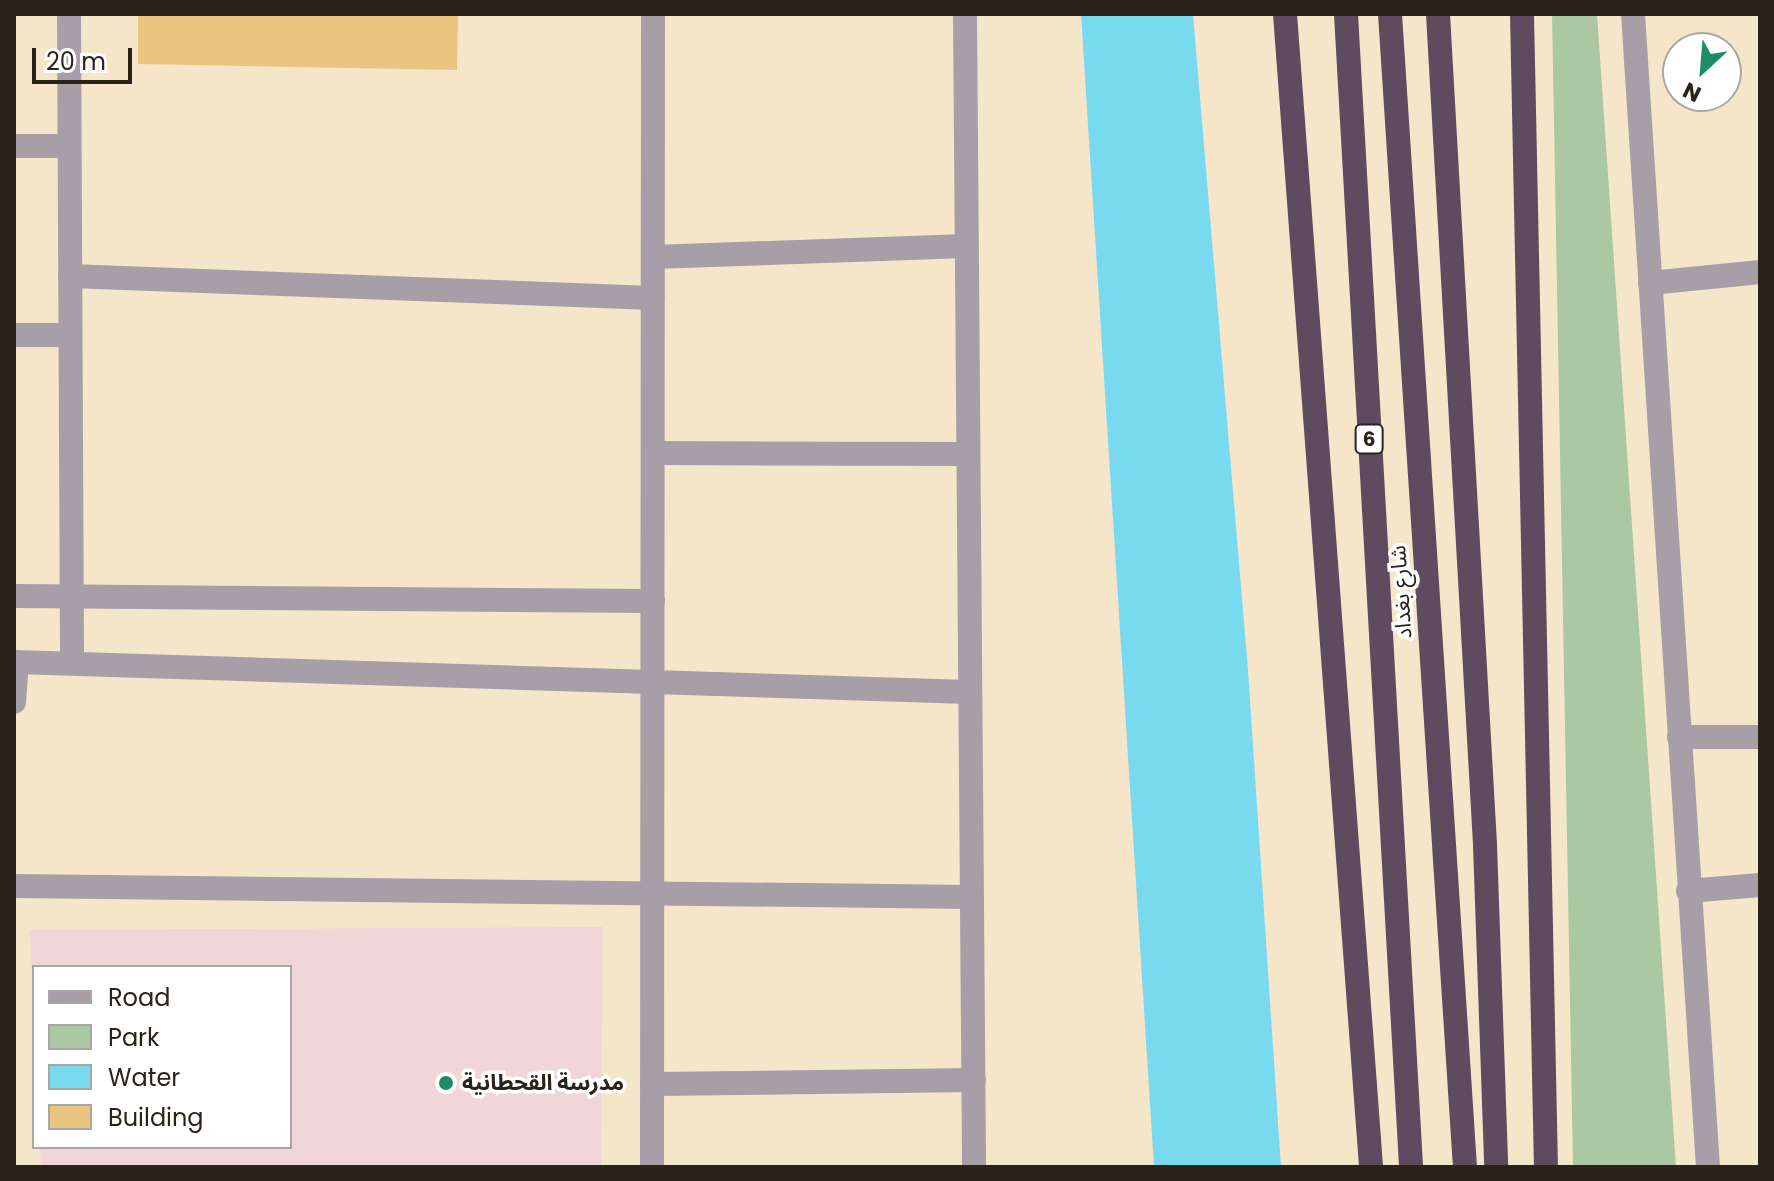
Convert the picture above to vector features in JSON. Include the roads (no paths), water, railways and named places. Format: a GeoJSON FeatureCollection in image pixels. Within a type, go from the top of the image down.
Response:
{"type":"FeatureCollection","features":[{"type":"Feature","properties":{"kind":"highway"},"geometry":{"type":"LineString","coordinates":[[1285,14],[1371,1167]]}},
{"type":"Feature","properties":{"kind":"highway","name":"شارع بغداد"},"geometry":{"type":"LineString","coordinates":[[1346,14],[1411,1167]]}},
{"type":"Feature","properties":{"kind":"highway","name":"شارع بغداد"},"geometry":{"type":"LineString","coordinates":[[1390,14],[1465,1167]]}},
{"type":"Feature","properties":{"kind":"highway"},"geometry":{"type":"LineString","coordinates":[[1438,14],[1485,845],[1496,1167]]}},
{"type":"Feature","properties":{"kind":"highway"},"geometry":{"type":"LineString","coordinates":[[1522,14],[1546,1167]]}},
{"type":"Feature","properties":{"kind":"street"},"geometry":{"type":"LineString","coordinates":[[69,14],[72,662]]}},
{"type":"Feature","properties":{"kind":"street"},"geometry":{"type":"LineString","coordinates":[[652,1167],[653,14]]}},
{"type":"Feature","properties":{"kind":"street"},"geometry":{"type":"LineString","coordinates":[[965,14],[974,1167]]}},
{"type":"Feature","properties":{"kind":"street"},"geometry":{"type":"LineString","coordinates":[[1633,14],[1708,1167]]}},
{"type":"Feature","properties":{"kind":"street"},"geometry":{"type":"LineString","coordinates":[[14,146],[69,146]]}},
{"type":"Feature","properties":{"kind":"street"},"geometry":{"type":"LineString","coordinates":[[653,257],[966,246]]}},
{"type":"Feature","properties":{"kind":"street"},"geometry":{"type":"LineString","coordinates":[[1650,283],[1760,272]]}},
{"type":"Feature","properties":{"kind":"street"},"geometry":{"type":"LineString","coordinates":[[70,276],[653,298]]}},
{"type":"Feature","properties":{"kind":"street"},"geometry":{"type":"LineString","coordinates":[[14,335],[70,335]]}},
{"type":"Feature","properties":{"kind":"street"},"geometry":{"type":"LineString","coordinates":[[653,453],[968,454]]}},
{"type":"Feature","properties":{"kind":"street"},"geometry":{"type":"LineString","coordinates":[[14,596],[653,601]]}},
{"type":"Feature","properties":{"kind":"street"},"geometry":{"type":"LineString","coordinates":[[14,702],[16,662],[970,692]]}},
{"type":"Feature","properties":{"kind":"street"},"geometry":{"type":"LineString","coordinates":[[1679,737],[1760,737]]}},
{"type":"Feature","properties":{"kind":"street"},"geometry":{"type":"LineString","coordinates":[[1688,891],[1760,885]]}},
{"type":"Feature","properties":{"kind":"street"},"geometry":{"type":"LineString","coordinates":[[14,886],[972,897]]}},
{"type":"Feature","properties":{"kind":"street"},"geometry":{"type":"LineString","coordinates":[[652,1084],[974,1080]]}},
{"type":"Feature","properties":{"kind":"water"},"geometry":{"type":"Polygon","coordinates":[[[1081,14],[1193,14],[1248,670],[1281,1167],[1154,1167],[1081,14]]]}},
{"type":"Feature","properties":{"kind":"place","name":"مدرسة القحطانية"},"geometry":{"type":"Point","coordinates":[446,1083]}}]}
